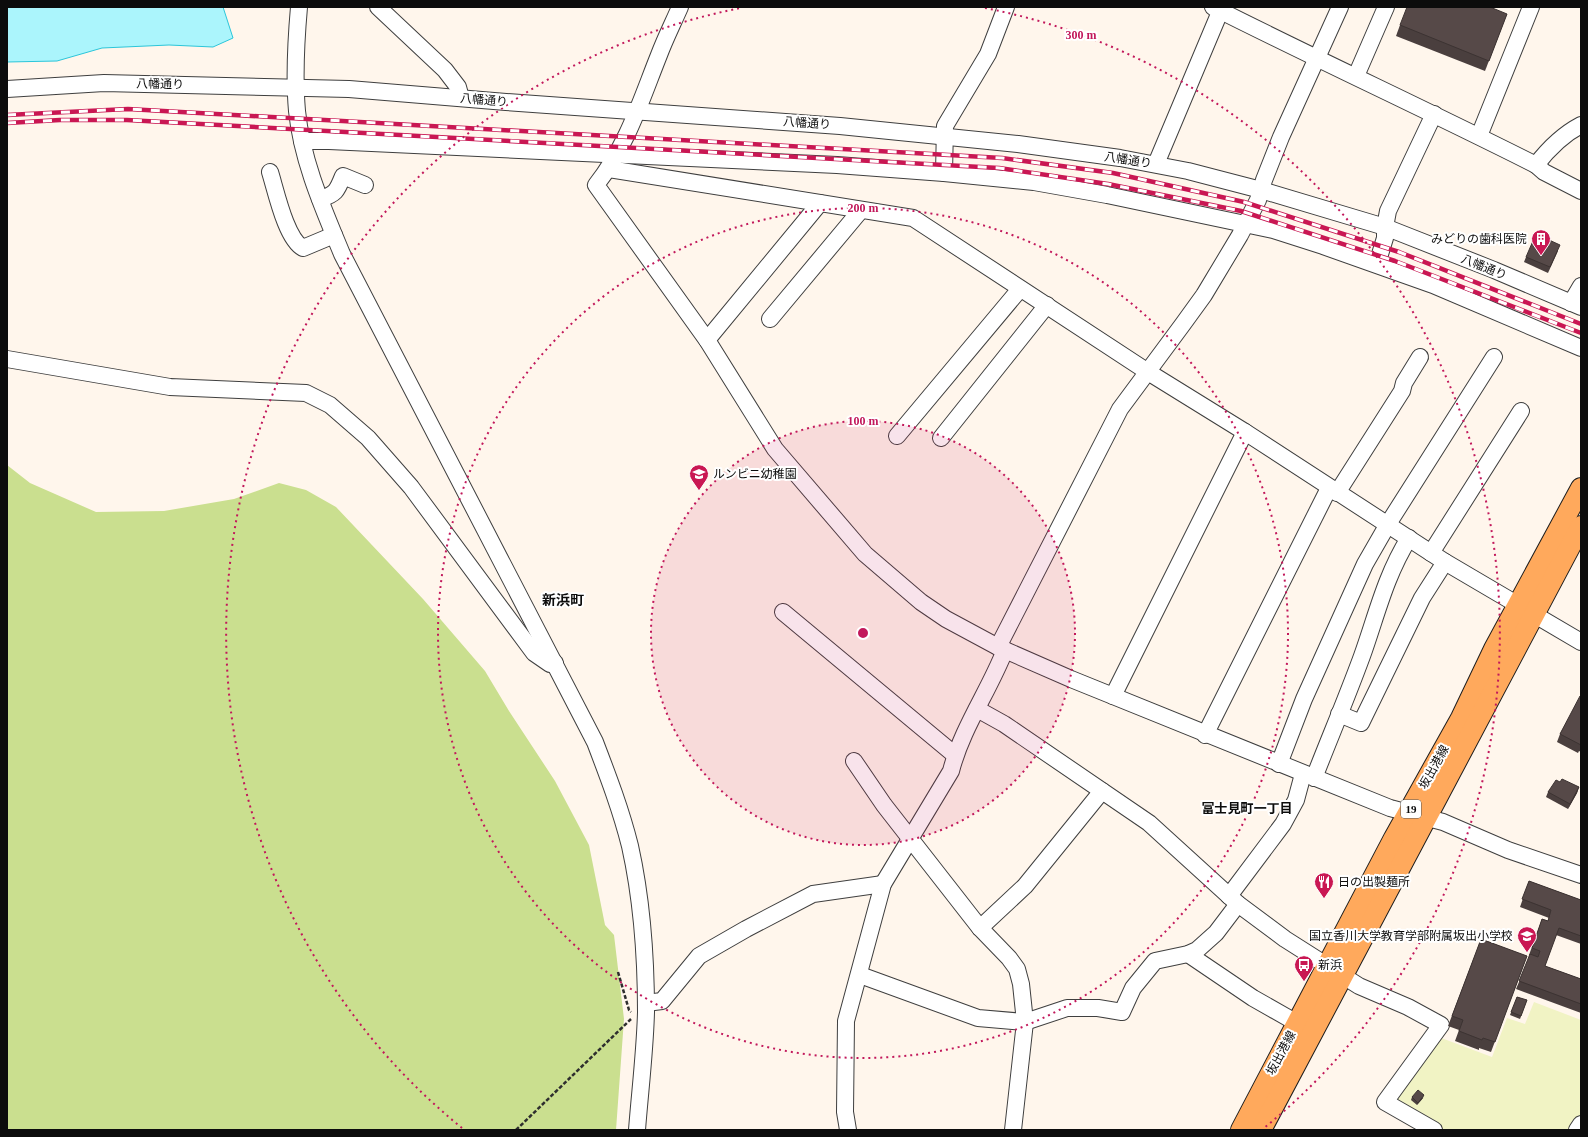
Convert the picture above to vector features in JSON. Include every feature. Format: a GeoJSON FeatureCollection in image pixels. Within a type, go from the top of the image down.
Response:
{"type":"FeatureCollection","features":[{"type":"Feature","properties":{"kind":"main road","name":"坂出港線"},"geometry":{"type":"LineString","coordinates":[[1526,610],[1581,488]]}},
{"type":"Feature","properties":{"kind":"main road","name":"坂出港線"},"geometry":{"type":"LineString","coordinates":[[1261,1130],[1410,814],[1461,718],[1494,649],[1526,610],[1581,526]]}},
{"type":"Feature","properties":{"kind":"main road","name":"坂出港線"},"geometry":{"type":"LineString","coordinates":[[1241,1130],[1297,1023],[1335,971]]}},
{"type":"Feature","properties":{"kind":"street"},"geometry":{"type":"LineString","coordinates":[[299,7],[296,87],[297,112],[302,141],[312,178],[334,235],[342,254],[596,742],[614,790],[630,846],[641,910],[645,957],[641,1008],[636,1130]]}},
{"type":"Feature","properties":{"kind":"street"},"geometry":{"type":"LineString","coordinates":[[378,7],[445,70],[458,87],[461,98]]}},
{"type":"Feature","properties":{"kind":"street"},"geometry":{"type":"LineString","coordinates":[[680,7],[659,53],[637,112],[618,154],[609,169],[596,185],[707,340],[775,449],[865,554],[921,602],[946,619],[1002,648],[1205,735],[1308,776],[1410,814],[1443,822],[1508,850],[1581,875]]}},
{"type":"Feature","properties":{"kind":"street"},"geometry":{"type":"LineString","coordinates":[[944,173],[945,126],[988,54],[1006,7]]}},
{"type":"Feature","properties":{"kind":"street"},"geometry":{"type":"LineString","coordinates":[[848,1130],[845,1112],[846,1021],[860,975],[883,884],[951,771],[955,755],[996,672],[1002,648],[1116,416],[1204,295],[1258,200],[1281,137],[1340,7]]}},
{"type":"Feature","properties":{"kind":"street"},"geometry":{"type":"LineString","coordinates":[[1356,76],[1386,7]]}},
{"type":"Feature","properties":{"kind":"street"},"geometry":{"type":"LineString","coordinates":[[1479,136],[1531,7]]}},
{"type":"Feature","properties":{"kind":"street"},"geometry":{"type":"LineString","coordinates":[[1156,164],[1218,8],[1316,58],[1479,136],[1536,165],[1544,172],[1581,191]]}},
{"type":"Feature","properties":{"kind":"street","name":"八幡通り"},"geometry":{"type":"LineString","coordinates":[[7,89],[104,83],[349,89],[637,112],[840,126],[945,136],[1120,158],[1156,164],[1261,190],[1385,227],[1576,305]]}},
{"type":"Feature","properties":{"kind":"street"},"geometry":{"type":"LineString","coordinates":[[1377,264],[1385,238],[1385,227],[1388,211],[1434,114]]}},
{"type":"Feature","properties":{"kind":"street"},"geometry":{"type":"LineString","coordinates":[[1536,165],[1546,151],[1563,135],[1581,124]]}},
{"type":"Feature","properties":{"kind":"street"},"geometry":{"type":"LineString","coordinates":[[302,141],[618,154],[944,173],[1048,185],[1246,223],[1323,246],[1377,264],[1440,288],[1581,348]]}},
{"type":"Feature","properties":{"kind":"street"},"geometry":{"type":"LineString","coordinates":[[609,169],[913,218],[1148,372],[1245,432],[1445,562],[1581,642]]}},
{"type":"Feature","properties":{"kind":"street"},"geometry":{"type":"LineString","coordinates":[[270,172],[291,235],[297,245],[303,248],[334,235]]}},
{"type":"Feature","properties":{"kind":"street"},"geometry":{"type":"LineString","coordinates":[[320,199],[333,195],[338,189],[343,176],[365,185]]}},
{"type":"Feature","properties":{"kind":"street"},"geometry":{"type":"LineString","coordinates":[[707,340],[820,203]]}},
{"type":"Feature","properties":{"kind":"street"},"geometry":{"type":"LineString","coordinates":[[770,319],[861,210]]}},
{"type":"Feature","properties":{"kind":"street"},"geometry":{"type":"LineString","coordinates":[[1576,305],[1581,286]]}},
{"type":"Feature","properties":{"kind":"street"},"geometry":{"type":"LineString","coordinates":[[897,436],[1020,288]]}},
{"type":"Feature","properties":{"kind":"street"},"geometry":{"type":"LineString","coordinates":[[941,438],[1047,305]]}},
{"type":"Feature","properties":{"kind":"street"},"geometry":{"type":"LineString","coordinates":[[1205,735],[1333,490],[1402,391],[1404,383],[1420,357]]}},
{"type":"Feature","properties":{"kind":"street"},"geometry":{"type":"LineString","coordinates":[[1279,764],[1304,699],[1365,564],[1388,524],[1494,357]]}},
{"type":"Feature","properties":{"kind":"street"},"geometry":{"type":"LineString","coordinates":[[7,359],[170,387],[306,393],[330,405],[368,438],[411,487],[534,653],[550,664],[555,663]]}},
{"type":"Feature","properties":{"kind":"street"},"geometry":{"type":"LineString","coordinates":[[1431,553],[1521,411]]}},
{"type":"Feature","properties":{"kind":"street"},"geometry":{"type":"LineString","coordinates":[[1113,696],[1245,432]]}},
{"type":"Feature","properties":{"kind":"street"},"geometry":{"type":"LineString","coordinates":[[860,975],[978,1018],[1025,1022],[1067,1008],[1098,1008],[1122,1012],[1133,988],[1155,961],[1188,954],[1197,950],[1216,933],[1234,900],[1283,824],[1339,714],[1395,561],[1409,538]]}},
{"type":"Feature","properties":{"kind":"street"},"geometry":{"type":"LineString","coordinates":[[1339,714],[1361,723],[1422,598],[1445,562]]}},
{"type":"Feature","properties":{"kind":"street"},"geometry":{"type":"LineString","coordinates":[[783,612],[955,755]]}},
{"type":"Feature","properties":{"kind":"street"},"geometry":{"type":"LineString","coordinates":[[977,709],[1004,724],[1149,823],[1234,900],[1285,939],[1359,986],[1408,1007],[1441,1025],[1385,1102],[1434,1130]]}},
{"type":"Feature","properties":{"kind":"street"},"geometry":{"type":"LineString","coordinates":[[854,761],[884,805],[980,928],[1018,969],[1025,1022],[1013,1130]]}},
{"type":"Feature","properties":{"kind":"street"},"geometry":{"type":"LineString","coordinates":[[980,928],[1025,886],[1102,791]]}},
{"type":"Feature","properties":{"kind":"street"},"geometry":{"type":"LineString","coordinates":[[641,1008],[662,1001],[699,956],[813,894],[883,884]]}},
{"type":"Feature","properties":{"kind":"street"},"geometry":{"type":"LineString","coordinates":[[1188,954],[1253,998],[1297,1023]]}},
{"type":"Feature","properties":{"kind":"street"},"geometry":{"type":"LineString","coordinates":[[1577,1130],[1581,1124]]}},
{"type":"Feature","properties":{"kind":"path"},"geometry":{"type":"LineString","coordinates":[[618,972],[629,1010],[632,1013],[641,1008]]}},
{"type":"Feature","properties":{"kind":"path"},"geometry":{"type":"LineString","coordinates":[[516,1130],[632,1018]]}},
{"type":"Feature","properties":{"kind":"green space"},"geometry":{"type":"Polygon","coordinates":[[[7,465],[30,483],[96,512],[164,511],[234,499],[279,483],[306,490],[336,507],[423,599],[485,671],[509,711],[555,781],[589,845],[605,925],[614,935],[624,1019],[616,1130],[7,1130],[7,465]]]}},
{"type":"Feature","properties":{"kind":"green space"},"geometry":{"type":"Polygon","coordinates":[[[1534,1002],[1581,1020],[1581,1117],[1572,1130],[1442,1130],[1393,1102],[1436,1036],[1492,1057],[1507,1018],[1525,1024],[1534,1002]]]}},
{"type":"Feature","properties":{"kind":"water"},"geometry":{"type":"Polygon","coordinates":[[[7,7],[223,7],[233,38],[213,47],[169,45],[102,48],[57,61],[7,62],[7,7]]]}},
{"type":"Feature","properties":{"kind":"building"},"geometry":{"type":"Polygon","coordinates":[[[1407,7],[1490,7],[1507,14],[1489,61],[1400,25],[1407,7]]]}},
{"type":"Feature","properties":{"kind":"building","name":"みどりの歯科医院"},"geometry":{"type":"Polygon","coordinates":[[[1536,234],[1560,245],[1550,267],[1526,257],[1536,234]]]}},
{"type":"Feature","properties":{"kind":"building"},"geometry":{"type":"Polygon","coordinates":[[[1581,696],[1581,745],[1560,734],[1581,696]]]}},
{"type":"Feature","properties":{"kind":"building"},"geometry":{"type":"Polygon","coordinates":[[[1562,779],[1579,787],[1570,804],[1548,792],[1556,780],[1560,782],[1562,779]]]}},
{"type":"Feature","properties":{"kind":"building"},"geometry":{"type":"Polygon","coordinates":[[[1529,881],[1581,900],[1581,936],[1559,928],[1545,966],[1581,979],[1581,1004],[1519,981],[1530,954],[1538,957],[1540,951],[1532,948],[1542,919],[1548,921],[1551,910],[1522,899],[1529,881]]]}},
{"type":"Feature","properties":{"kind":"building"},"geometry":{"type":"Polygon","coordinates":[[[1481,939],[1527,956],[1495,1042],[1483,1038],[1482,1040],[1459,1031],[1463,1020],[1452,1016],[1481,939]]]}},
{"type":"Feature","properties":{"kind":"building"},"geometry":{"type":"Polygon","coordinates":[[[1517,997],[1527,1000],[1521,1016],[1511,1012],[1517,997]]]}},
{"type":"Feature","properties":{"kind":"building"},"geometry":{"type":"Polygon","coordinates":[[[1418,1090],[1424,1095],[1418,1103],[1412,1097],[1418,1090]]]}},
{"type":"Feature","properties":{"kind":"railway"},"geometry":{"type":"LineString","coordinates":[[7,115],[128,109],[1002,158],[1113,173],[1244,202],[1399,252],[1581,324]]}},
{"type":"Feature","properties":{"kind":"railway"},"geometry":{"type":"LineString","coordinates":[[7,123],[60,120],[127,120],[999,168],[1108,184],[1241,211],[1395,261],[1581,333]]}},
{"type":"Feature","properties":{"kind":"place","name":"みどりの歯科医院"},"geometry":{"type":"Point","coordinates":[1541,256]}},
{"type":"Feature","properties":{"kind":"place","name":"ルンビニ幼稚園"},"geometry":{"type":"Point","coordinates":[699,491]}},
{"type":"Feature","properties":{"kind":"place","name":"日の出製麺所"},"geometry":{"type":"Point","coordinates":[1324,899]}},
{"type":"Feature","properties":{"kind":"place","name":"国立香川大学教育学部附属坂出小学校"},"geometry":{"type":"Point","coordinates":[1527,953]}},
{"type":"Feature","properties":{"kind":"place","name":"新浜"},"geometry":{"type":"Point","coordinates":[1304,982]}},
{"type":"Feature","properties":{"kind":"district","name":"新浜町"},"geometry":{"type":"Point","coordinates":[563,600]}},
{"type":"Feature","properties":{"kind":"district","name":"富士見町一丁目"},"geometry":{"type":"Point","coordinates":[1247,808]}}]}
